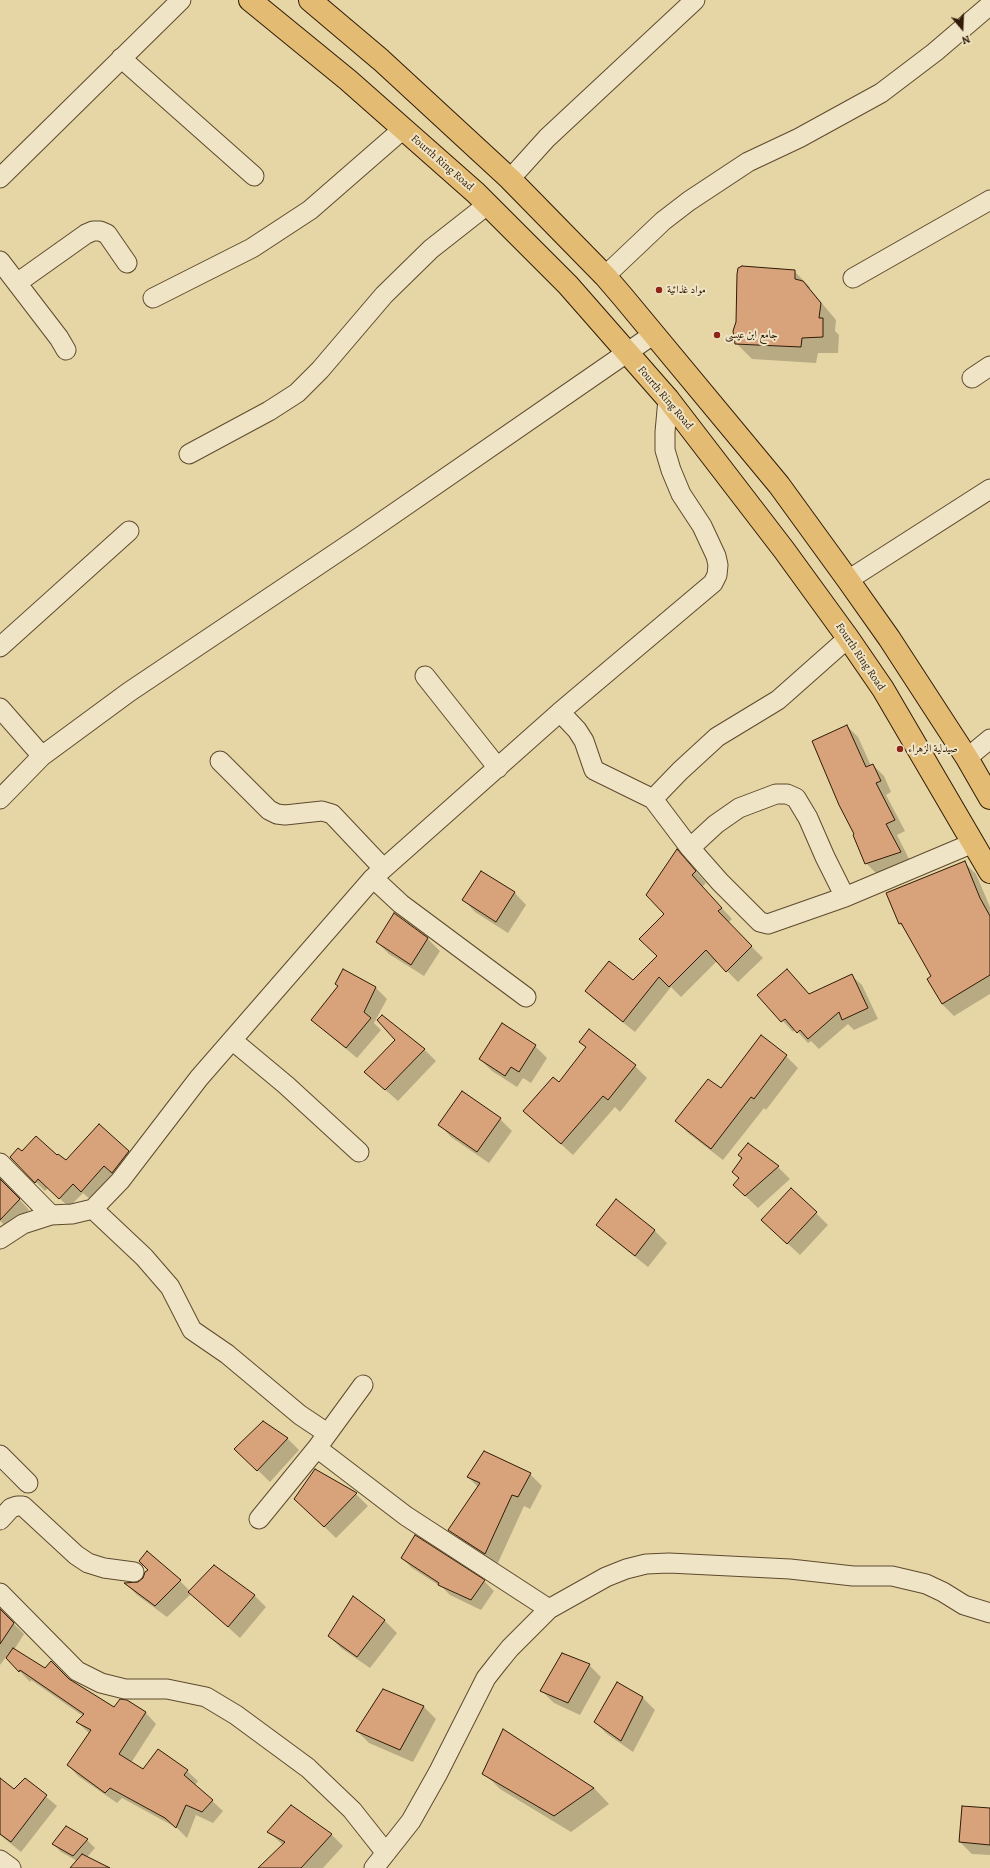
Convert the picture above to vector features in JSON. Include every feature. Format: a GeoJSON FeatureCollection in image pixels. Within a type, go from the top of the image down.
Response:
{"type":"FeatureCollection","features":[{"type":"Feature","properties":{"kind":"main road","name":"Fourth Ring Road"},"geometry":{"type":"LineString","coordinates":[[250,0],[348,80],[488,205],[568,285],[668,399],[784,550],[883,689],[990,872]]}},
{"type":"Feature","properties":{"kind":"main road"},"geometry":{"type":"LineString","coordinates":[[310,0],[381,60],[510,179],[605,276],[779,485],[889,638],[967,758],[990,798]]}},
{"type":"Feature","properties":{"kind":"street"},"geometry":{"type":"LineString","coordinates":[[0,178],[181,0]]}},
{"type":"Feature","properties":{"kind":"street"},"geometry":{"type":"LineString","coordinates":[[510,179],[547,138],[695,0]]}},
{"type":"Feature","properties":{"kind":"street"},"geometry":{"type":"LineString","coordinates":[[605,276],[663,221],[689,201],[748,162],[806,135],[881,93],[989,9]]}},
{"type":"Feature","properties":{"kind":"street"},"geometry":{"type":"LineString","coordinates":[[121,58],[254,176]]}},
{"type":"Feature","properties":{"kind":"street"},"geometry":{"type":"LineString","coordinates":[[153,298],[252,248],[310,210],[403,129]]}},
{"type":"Feature","properties":{"kind":"street"},"geometry":{"type":"LineString","coordinates":[[854,278],[990,200]]}},
{"type":"Feature","properties":{"kind":"street"},"geometry":{"type":"LineString","coordinates":[[189,454],[269,411],[297,393],[320,370],[389,290],[431,249],[488,205]]}},
{"type":"Feature","properties":{"kind":"street"},"geometry":{"type":"LineString","coordinates":[[17,283],[86,234],[93,231],[100,231],[107,234],[126,263]]}},
{"type":"Feature","properties":{"kind":"street"},"geometry":{"type":"LineString","coordinates":[[0,261],[60,338],[66,350]]}},
{"type":"Feature","properties":{"kind":"street"},"geometry":{"type":"LineString","coordinates":[[0,799],[42,756],[129,692],[360,537],[654,334]]}},
{"type":"Feature","properties":{"kind":"street"},"geometry":{"type":"LineString","coordinates":[[972,378],[990,366]]}},
{"type":"Feature","properties":{"kind":"street"},"geometry":{"type":"LineString","coordinates":[[0,1239],[23,1224],[51,1215],[72,1214],[93,1210],[120,1180],[199,1078],[378,873],[560,712],[713,583],[717,575],[718,565],[711,543],[681,494],[665,450],[668,399]]}},
{"type":"Feature","properties":{"kind":"street"},"geometry":{"type":"LineString","coordinates":[[848,580],[990,489]]}},
{"type":"Feature","properties":{"kind":"street"},"geometry":{"type":"LineString","coordinates":[[0,646],[129,531]]}},
{"type":"Feature","properties":{"kind":"street"},"geometry":{"type":"LineString","coordinates":[[653,799],[680,771],[717,737],[778,700],[848,638]]}},
{"type":"Feature","properties":{"kind":"street"},"geometry":{"type":"LineString","coordinates":[[424,676],[498,768]]}},
{"type":"Feature","properties":{"kind":"street"},"geometry":{"type":"LineString","coordinates":[[0,708],[42,756]]}},
{"type":"Feature","properties":{"kind":"street"},"geometry":{"type":"LineString","coordinates":[[560,712],[577,730],[584,741],[594,770],[653,799],[690,848],[720,882],[760,922],[768,924],[845,896],[973,843]]}},
{"type":"Feature","properties":{"kind":"street"},"geometry":{"type":"LineString","coordinates":[[967,758],[990,739]]}},
{"type":"Feature","properties":{"kind":"street"},"geometry":{"type":"LineString","coordinates":[[220,761],[263,805],[277,814],[296,814],[322,811],[332,814],[401,904],[526,997]]}},
{"type":"Feature","properties":{"kind":"street"},"geometry":{"type":"LineString","coordinates":[[690,848],[716,824],[740,808],[776,794],[787,794],[796,798],[808,818],[824,857],[845,896]]}},
{"type":"Feature","properties":{"kind":"street"},"geometry":{"type":"LineString","coordinates":[[232,1040],[286,1085],[359,1152]]}},
{"type":"Feature","properties":{"kind":"street"},"geometry":{"type":"LineString","coordinates":[[0,1163],[51,1215]]}},
{"type":"Feature","properties":{"kind":"street"},"geometry":{"type":"LineString","coordinates":[[93,1210],[144,1257],[170,1287],[192,1330],[227,1354],[300,1415],[322,1441],[406,1516],[549,1608]]}},
{"type":"Feature","properties":{"kind":"street"},"geometry":{"type":"LineString","coordinates":[[259,1519],[322,1441],[363,1385]]}},
{"type":"Feature","properties":{"kind":"street"},"geometry":{"type":"LineString","coordinates":[[0,1455],[28,1483]]}},
{"type":"Feature","properties":{"kind":"street"},"geometry":{"type":"LineString","coordinates":[[0,1520],[11,1508],[23,1506],[76,1555],[88,1563],[104,1568],[134,1572]]}},
{"type":"Feature","properties":{"kind":"street"},"geometry":{"type":"LineString","coordinates":[[374,1868],[411,1821],[486,1678],[510,1648],[549,1608],[606,1577],[626,1569],[646,1564],[669,1563],[782,1569],[853,1576],[900,1577],[926,1584],[943,1592],[964,1606],[990,1613]]}},
{"type":"Feature","properties":{"kind":"street"},"geometry":{"type":"LineString","coordinates":[[0,1593],[77,1671],[102,1683],[125,1689],[167,1689],[206,1697],[236,1715],[318,1778],[352,1810],[386,1853]]}},
{"type":"Feature","properties":{"kind":"street"},"geometry":{"type":"LineString","coordinates":[[0,1860],[11,1868]]}},
{"type":"Feature","properties":{"kind":"building"},"geometry":{"type":"Polygon","coordinates":[[[742,266],[795,270],[795,279],[803,281],[821,303],[819,318],[823,318],[823,337],[802,338],[801,347],[735,344],[733,331],[736,322],[737,274],[738,268],[742,266]]]}},
{"type":"Feature","properties":{"kind":"building"},"geometry":{"type":"Polygon","coordinates":[[[847,725],[866,767],[873,764],[881,781],[876,783],[895,820],[886,824],[901,852],[865,864],[853,835],[854,834],[839,805],[812,741],[847,725]]]}},
{"type":"Feature","properties":{"kind":"building"},"geometry":{"type":"Polygon","coordinates":[[[677,849],[696,871],[692,875],[722,908],[718,911],[752,946],[726,972],[706,950],[669,987],[659,977],[623,1022],[585,991],[609,961],[633,980],[657,956],[639,939],[664,914],[646,895],[677,849]]]}},
{"type":"Feature","properties":{"kind":"building"},"geometry":{"type":"Polygon","coordinates":[[[965,861],[980,898],[990,916],[990,975],[942,1004],[927,979],[931,976],[901,923],[899,924],[886,893],[965,861]]]}},
{"type":"Feature","properties":{"kind":"building"},"geometry":{"type":"Polygon","coordinates":[[[481,871],[515,892],[496,922],[462,900],[481,871]]]}},
{"type":"Feature","properties":{"kind":"building"},"geometry":{"type":"Polygon","coordinates":[[[394,913],[428,938],[411,965],[376,942],[394,913]]]}},
{"type":"Feature","properties":{"kind":"building"},"geometry":{"type":"Polygon","coordinates":[[[343,969],[376,987],[364,1012],[371,1018],[346,1048],[311,1020],[338,986],[335,984],[343,969]]]}},
{"type":"Feature","properties":{"kind":"building"},"geometry":{"type":"Polygon","coordinates":[[[787,969],[809,994],[852,974],[868,1008],[842,1020],[839,1012],[808,1039],[800,1030],[797,1033],[785,1019],[781,1022],[757,995],[787,969]]]}},
{"type":"Feature","properties":{"kind":"building"},"geometry":{"type":"Polygon","coordinates":[[[382,1015],[425,1049],[385,1090],[364,1072],[395,1040],[377,1020],[382,1015]]]}},
{"type":"Feature","properties":{"kind":"building"},"geometry":{"type":"Polygon","coordinates":[[[502,1023],[536,1045],[519,1072],[511,1067],[505,1076],[479,1059],[502,1023]]]}},
{"type":"Feature","properties":{"kind":"building"},"geometry":{"type":"Polygon","coordinates":[[[589,1029],[636,1065],[608,1100],[603,1096],[561,1144],[523,1111],[553,1077],[559,1082],[586,1047],[579,1042],[589,1029]]]}},
{"type":"Feature","properties":{"kind":"building"},"geometry":{"type":"Polygon","coordinates":[[[761,1035],[787,1055],[754,1099],[751,1097],[711,1149],[675,1121],[708,1079],[721,1088],[761,1035]]]}},
{"type":"Feature","properties":{"kind":"building"},"geometry":{"type":"Polygon","coordinates":[[[462,1091],[501,1118],[477,1152],[438,1125],[462,1091]]]}},
{"type":"Feature","properties":{"kind":"building"},"geometry":{"type":"Polygon","coordinates":[[[99,1124],[129,1151],[112,1173],[104,1166],[81,1192],[73,1184],[59,1199],[38,1179],[35,1183],[10,1157],[18,1148],[22,1151],[36,1136],[57,1155],[58,1154],[66,1160],[99,1124]]]}},
{"type":"Feature","properties":{"kind":"building"},"geometry":{"type":"Polygon","coordinates":[[[748,1143],[779,1166],[745,1196],[733,1185],[739,1178],[732,1172],[742,1158],[738,1155],[748,1143]]]}},
{"type":"Feature","properties":{"kind":"building"},"geometry":{"type":"Polygon","coordinates":[[[0,1179],[20,1199],[0,1220],[0,1179]]]}},
{"type":"Feature","properties":{"kind":"building"},"geometry":{"type":"Polygon","coordinates":[[[791,1188],[817,1212],[787,1244],[761,1220],[791,1188]]]}},
{"type":"Feature","properties":{"kind":"building"},"geometry":{"type":"Polygon","coordinates":[[[616,1199],[655,1230],[635,1256],[596,1225],[616,1199]]]}},
{"type":"Feature","properties":{"kind":"building"},"geometry":{"type":"Polygon","coordinates":[[[263,1421],[288,1438],[257,1471],[234,1449],[263,1421]]]}},
{"type":"Feature","properties":{"kind":"building"},"geometry":{"type":"Polygon","coordinates":[[[484,1451],[531,1473],[518,1497],[512,1495],[485,1554],[448,1530],[480,1483],[467,1477],[484,1451]]]}},
{"type":"Feature","properties":{"kind":"building"},"geometry":{"type":"Polygon","coordinates":[[[315,1469],[357,1493],[324,1527],[294,1499],[315,1469]]]}},
{"type":"Feature","properties":{"kind":"building"},"geometry":{"type":"Polygon","coordinates":[[[415,1535],[485,1580],[471,1600],[438,1585],[439,1583],[401,1558],[415,1535]]]}},
{"type":"Feature","properties":{"kind":"building"},"geometry":{"type":"Polygon","coordinates":[[[147,1551],[181,1580],[155,1606],[124,1583],[138,1582],[143,1578],[145,1572],[148,1570],[139,1561],[147,1551]]]}},
{"type":"Feature","properties":{"kind":"building"},"geometry":{"type":"Polygon","coordinates":[[[214,1565],[255,1595],[228,1627],[188,1592],[214,1565]]]}},
{"type":"Feature","properties":{"kind":"building"},"geometry":{"type":"Polygon","coordinates":[[[353,1596],[385,1620],[357,1657],[328,1636],[353,1596]]]}},
{"type":"Feature","properties":{"kind":"building"},"geometry":{"type":"Polygon","coordinates":[[[0,1609],[14,1623],[0,1644],[0,1609]]]}},
{"type":"Feature","properties":{"kind":"building"},"geometry":{"type":"Polygon","coordinates":[[[13,1648],[45,1668],[51,1661],[69,1679],[114,1707],[120,1699],[127,1700],[146,1712],[119,1754],[143,1769],[158,1749],[188,1770],[184,1775],[213,1800],[202,1812],[186,1805],[176,1828],[165,1818],[110,1788],[105,1793],[67,1765],[91,1730],[76,1722],[84,1714],[20,1670],[19,1672],[6,1658],[13,1648]]]}},
{"type":"Feature","properties":{"kind":"building"},"geometry":{"type":"Polygon","coordinates":[[[562,1653],[590,1664],[568,1703],[540,1691],[562,1653]]]}},
{"type":"Feature","properties":{"kind":"building"},"geometry":{"type":"Polygon","coordinates":[[[617,1682],[643,1697],[621,1741],[594,1722],[617,1682]]]}},
{"type":"Feature","properties":{"kind":"building"},"geometry":{"type":"Polygon","coordinates":[[[383,1689],[424,1706],[400,1750],[356,1731],[383,1689]]]}},
{"type":"Feature","properties":{"kind":"building"},"geometry":{"type":"Polygon","coordinates":[[[503,1729],[594,1788],[554,1816],[482,1774],[503,1729]]]}},
{"type":"Feature","properties":{"kind":"building"},"geometry":{"type":"Polygon","coordinates":[[[0,1778],[14,1789],[25,1778],[47,1795],[11,1842],[0,1834],[0,1778]]]}},
{"type":"Feature","properties":{"kind":"building"},"geometry":{"type":"Polygon","coordinates":[[[291,1805],[332,1834],[301,1868],[258,1868],[285,1842],[267,1832],[291,1805]]]}},
{"type":"Feature","properties":{"kind":"building"},"geometry":{"type":"Polygon","coordinates":[[[962,1806],[990,1808],[990,1845],[959,1842],[962,1806]]]}},
{"type":"Feature","properties":{"kind":"building"},"geometry":{"type":"Polygon","coordinates":[[[66,1826],[88,1839],[73,1856],[52,1844],[66,1826]]]}},
{"type":"Feature","properties":{"kind":"building"},"geometry":{"type":"Polygon","coordinates":[[[82,1854],[110,1868],[70,1868],[82,1854]]]}},
{"type":"Feature","properties":{"kind":"place","name":"مواد غذائية"},"geometry":{"type":"Point","coordinates":[659,290]}},
{"type":"Feature","properties":{"kind":"place","name":"جامع ابن عيسى"},"geometry":{"type":"Point","coordinates":[717,335]}},
{"type":"Feature","properties":{"kind":"place","name":"صيدلية الزهراء"},"geometry":{"type":"Point","coordinates":[900,749]}}]}
